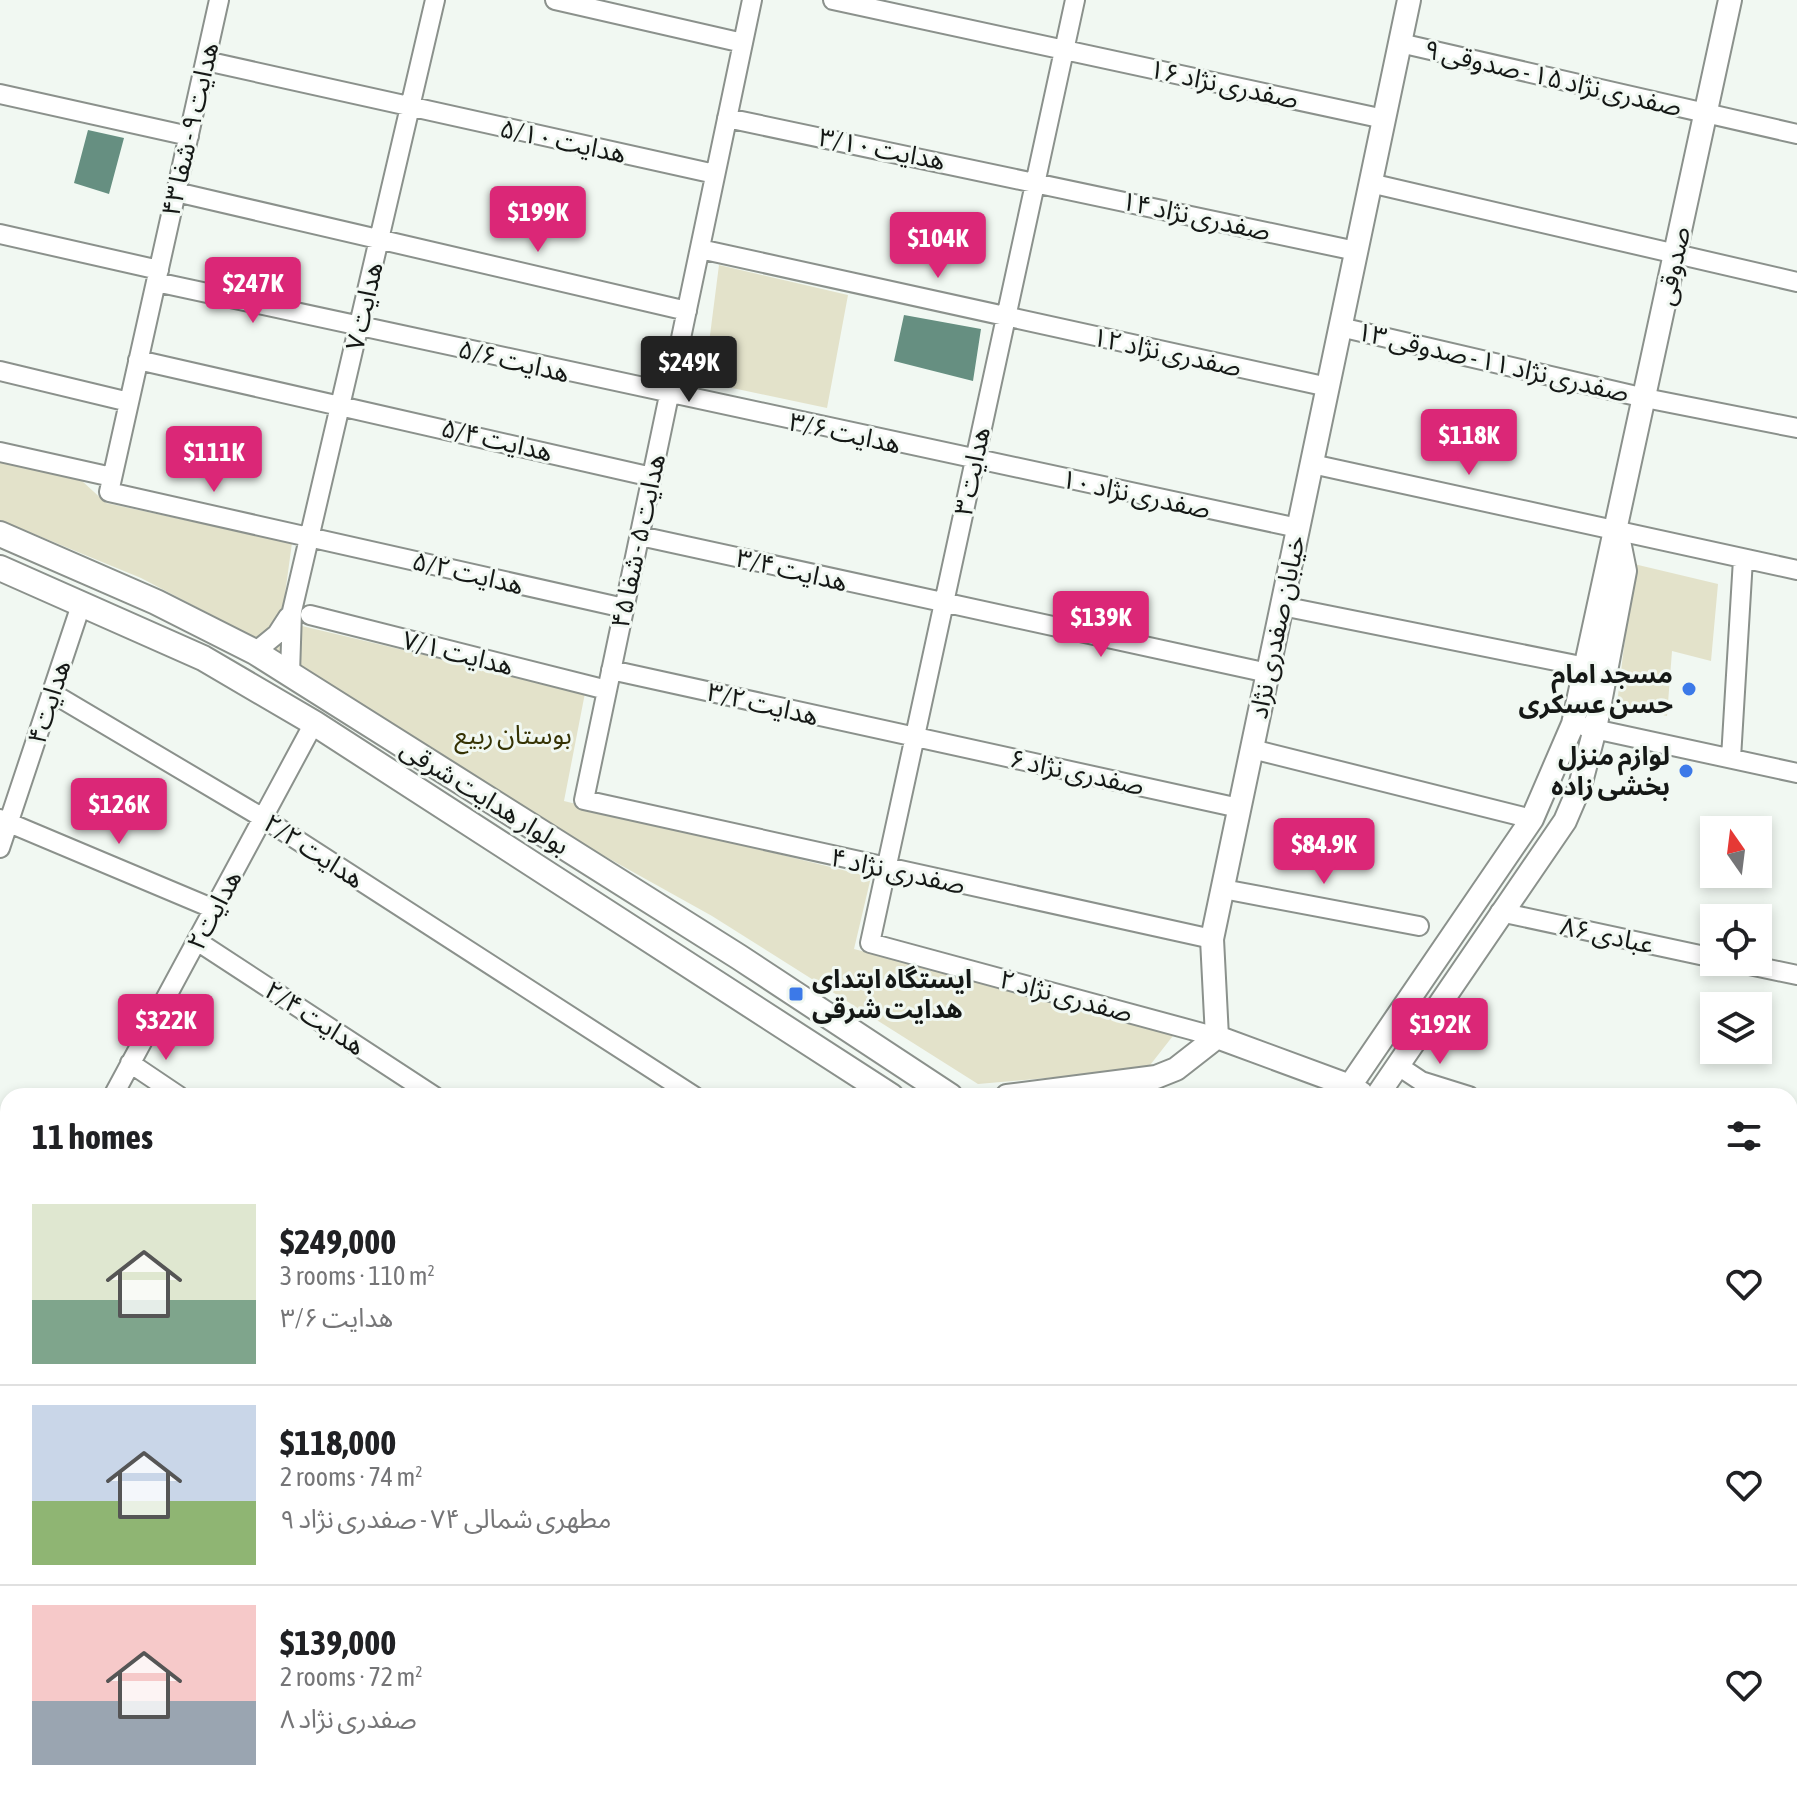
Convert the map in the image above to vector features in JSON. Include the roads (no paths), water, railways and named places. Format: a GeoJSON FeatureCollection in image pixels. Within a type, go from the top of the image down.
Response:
{"type":"FeatureCollection","features":[{"type":"Feature","properties":{"kind":"main road","name":"بولوار هدایت شرقی"},"geometry":{"type":"LineString","coordinates":[[0,534],[156,602],[255,652],[739,957],[938,1088]]}},
{"type":"Feature","properties":{"kind":"main road","name":"بولوار هدایت شرقی"},"geometry":{"type":"LineString","coordinates":[[0,568],[203,658],[314,723],[879,1088]]}},
{"type":"Feature","properties":{"kind":"street","name":"هدایت ۹ - شفا ۴۳"},"geometry":{"type":"LineString","coordinates":[[111,485],[219,0]]}},
{"type":"Feature","properties":{"kind":"street","name":"هدایت ۷"},"geometry":{"type":"LineString","coordinates":[[290,674],[311,537],[435,0]]}},
{"type":"Feature","properties":{"kind":"street"},"geometry":{"type":"LineString","coordinates":[[555,0],[743,43]]}},
{"type":"Feature","properties":{"kind":"street","name":"هدایت ۵ - شفا ۴۵"},"geometry":{"type":"LineString","coordinates":[[584,800],[752,0]]}},
{"type":"Feature","properties":{"kind":"street","name":"صفدری نژاد ۱۶"},"geometry":{"type":"LineString","coordinates":[[833,0],[1384,119]]}},
{"type":"Feature","properties":{"kind":"street","name":"هدایت ۳"},"geometry":{"type":"LineString","coordinates":[[870,943],[1075,0]]}},
{"type":"Feature","properties":{"kind":"street","name":"خیابان صفدری نژاد"},"geometry":{"type":"LineString","coordinates":[[1217,1037],[1212,939],[1409,0]]}},
{"type":"Feature","properties":{"kind":"street","name":"صدوقی"},"geometry":{"type":"LineString","coordinates":[[1584,727],[1586,667],[1730,0]]}},
{"type":"Feature","properties":{"kind":"street","name":"صفدری نژاد ۱۵ - صدوقی ۹"},"geometry":{"type":"LineString","coordinates":[[1400,43],[1797,134]]}},
{"type":"Feature","properties":{"kind":"street","name":"هدایت ۵/۱۰"},"geometry":{"type":"LineString","coordinates":[[206,61],[715,174]]}},
{"type":"Feature","properties":{"kind":"street"},"geometry":{"type":"LineString","coordinates":[[0,94],[189,136]]}},
{"type":"Feature","properties":{"kind":"street","name":"هدایت ۳/۱۰"},"geometry":{"type":"LineString","coordinates":[[727,118],[1036,181]]}},
{"type":"Feature","properties":{"kind":"street","name":"صفدری نژاد ۱۴"},"geometry":{"type":"LineString","coordinates":[[1036,181],[1356,251]]}},
{"type":"Feature","properties":{"kind":"street"},"geometry":{"type":"LineString","coordinates":[[1370,183],[1797,282]]}},
{"type":"Feature","properties":{"kind":"street"},"geometry":{"type":"LineString","coordinates":[[176,192],[687,311]]}},
{"type":"Feature","properties":{"kind":"street","name":"هدایت ۵/۶"},"geometry":{"type":"LineString","coordinates":[[0,234],[360,326],[669,395]]}},
{"type":"Feature","properties":{"kind":"street","name":"صفدری نژاد ۱۲"},"geometry":{"type":"LineString","coordinates":[[700,249],[1328,387]]}},
{"type":"Feature","properties":{"kind":"street","name":"صفدری نژاد ۱۱ - صدوقی ۱۳"},"geometry":{"type":"LineString","coordinates":[[1340,327],[1645,398],[1797,428]]}},
{"type":"Feature","properties":{"kind":"street","name":"هدایت ۵/۴"},"geometry":{"type":"LineString","coordinates":[[138,360],[652,477]]}},
{"type":"Feature","properties":{"kind":"street"},"geometry":{"type":"LineString","coordinates":[[0,371],[129,402]]}},
{"type":"Feature","properties":{"kind":"street","name":"هدایت ۳/۶"},"geometry":{"type":"LineString","coordinates":[[669,395],[975,461]]}},
{"type":"Feature","properties":{"kind":"street","name":"هدایت ۵/۲"},"geometry":{"type":"LineString","coordinates":[[0,452],[111,485],[311,537],[624,608]]}},
{"type":"Feature","properties":{"kind":"street","name":"صفدری نژاد ۱۰"},"geometry":{"type":"LineString","coordinates":[[975,461],[1298,528]]}},
{"type":"Feature","properties":{"kind":"street"},"geometry":{"type":"LineString","coordinates":[[1312,464],[1797,570]]}},
{"type":"Feature","properties":{"kind":"street"},"geometry":{"type":"LineString","coordinates":[[1382,1088],[1565,821],[1580,786],[1584,727],[1625,571],[1617,532]]}},
{"type":"Feature","properties":{"kind":"street","name":"هدایت ۳/۴"},"geometry":{"type":"LineString","coordinates":[[640,536],[1268,673]]}},
{"type":"Feature","properties":{"kind":"street"},"geometry":{"type":"LineString","coordinates":[[1731,758],[1743,559]]}},
{"type":"Feature","properties":{"kind":"street","name":"هدایت۴"},"geometry":{"type":"LineString","coordinates":[[0,848],[4,821],[82,602]]}},
{"type":"Feature","properties":{"kind":"street"},"geometry":{"type":"LineString","coordinates":[[1282,606],[1586,667]]}},
{"type":"Feature","properties":{"kind":"street","name":"هدایت ۷"},"geometry":{"type":"LineString","coordinates":[[255,652],[301,613]]}},
{"type":"Feature","properties":{"kind":"street","name":"هدایت ۷/۱"},"geometry":{"type":"LineString","coordinates":[[301,613],[607,690]]}},
{"type":"Feature","properties":{"kind":"street","name":"هدایت ۳/۲"},"geometry":{"type":"LineString","coordinates":[[611,670],[915,737]]}},
{"type":"Feature","properties":{"kind":"street","name":"هدایت ۲/۲"},"geometry":{"type":"LineString","coordinates":[[52,693],[263,818],[682,1088]]}},
{"type":"Feature","properties":{"kind":"street","name":"هدایت۲"},"geometry":{"type":"LineString","coordinates":[[117,1088],[314,723]]}},
{"type":"Feature","properties":{"kind":"street"},"geometry":{"type":"LineString","coordinates":[[1584,727],[1797,773]]}},
{"type":"Feature","properties":{"kind":"street"},"geometry":{"type":"LineString","coordinates":[[1355,1088],[1532,819],[1584,727]]}},
{"type":"Feature","properties":{"kind":"street","name":"صفدری نژاد ۶"},"geometry":{"type":"LineString","coordinates":[[915,737],[1239,808]]}},
{"type":"Feature","properties":{"kind":"street"},"geometry":{"type":"LineString","coordinates":[[1252,749],[1532,819]]}},
{"type":"Feature","properties":{"kind":"street","name":"صفدری نژاد ۴"},"geometry":{"type":"LineString","coordinates":[[584,800],[1212,939]]}},
{"type":"Feature","properties":{"kind":"street"},"geometry":{"type":"LineString","coordinates":[[4,821],[214,909]]}},
{"type":"Feature","properties":{"kind":"street"},"geometry":{"type":"LineString","coordinates":[[1223,889],[1419,926]]}},
{"type":"Feature","properties":{"kind":"street","name":"عبادی ۸۶"},"geometry":{"type":"LineString","coordinates":[[1500,912],[1700,955]]}},
{"type":"Feature","properties":{"kind":"street","name":"هدایت ۲/۴"},"geometry":{"type":"LineString","coordinates":[[197,941],[422,1088]]}},
{"type":"Feature","properties":{"kind":"street","name":"صفدری نژاد ۲"},"geometry":{"type":"LineString","coordinates":[[870,943],[1217,1037]]}},
{"type":"Feature","properties":{"kind":"street"},"geometry":{"type":"LineString","coordinates":[[1772,970],[1797,975]]}},
{"type":"Feature","properties":{"kind":"street"},"geometry":{"type":"LineString","coordinates":[[1070,1088],[1156,1077],[1176,1069],[1217,1037],[1340,1088]]}},
{"type":"Feature","properties":{"kind":"street"},"geometry":{"type":"LineString","coordinates":[[130,1063],[167,1088]]}},
{"type":"Feature","properties":{"kind":"street"},"geometry":{"type":"LineString","coordinates":[[1397,1065],[1421,1081],[1443,1088]]}},
{"type":"Feature","properties":{"kind":"place","name":"مسجد امام حسن عسکری"},"geometry":{"type":"Point","coordinates":[1689,689]}},
{"type":"Feature","properties":{"kind":"place","name":"لوازم منزل بخشی زاده"},"geometry":{"type":"Point","coordinates":[1686,771]}},
{"type":"Feature","properties":{"kind":"place","name":"ایستگاه ابتدای هدایت شرقی"},"geometry":{"type":"Point","coordinates":[796,994]}},
{"type":"Feature","properties":{"kind":"park label","name":"بوستان ربیع"},"geometry":{"type":"Point","coordinates":[513,735]}}]}
